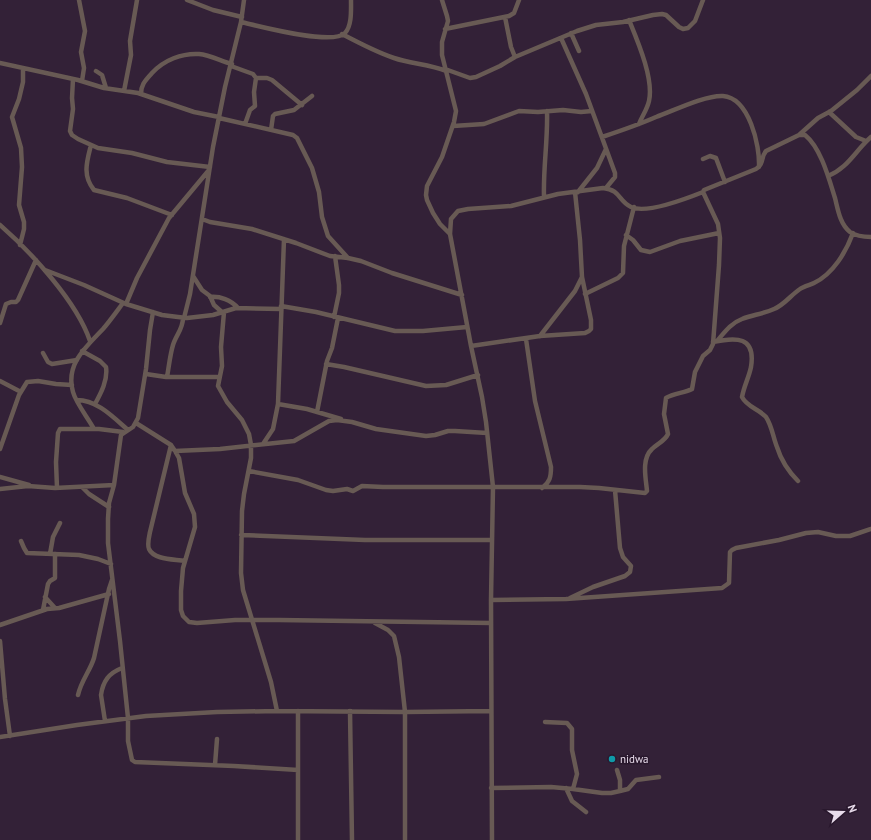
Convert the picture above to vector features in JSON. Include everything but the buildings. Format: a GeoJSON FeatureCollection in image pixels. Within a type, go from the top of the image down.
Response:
{"type":"FeatureCollection","features":[{"type":"Feature","properties":{"kind":"street"},"geometry":{"type":"LineString","coordinates":[[79,0],[85,31],[81,52],[84,68],[82,81]]}},
{"type":"Feature","properties":{"kind":"street"},"geometry":{"type":"LineString","coordinates":[[124,91],[131,55],[130,35],[137,0]]}},
{"type":"Feature","properties":{"kind":"street"},"geometry":{"type":"LineString","coordinates":[[187,0],[242,20],[320,38],[338,36],[344,33],[348,27],[351,12],[351,0]]}},
{"type":"Feature","properties":{"kind":"street"},"geometry":{"type":"LineString","coordinates":[[167,377],[171,353],[175,340],[183,326],[183,318],[190,294],[209,168],[242,20],[244,0]]}},
{"type":"Feature","properties":{"kind":"street"},"geometry":{"type":"LineString","coordinates":[[442,0],[448,21],[442,42],[445,70],[456,111],[453,126],[442,156],[427,186],[426,195],[433,213],[440,224],[450,234]]}},
{"type":"Feature","properties":{"kind":"street"},"geometry":{"type":"LineString","coordinates":[[445,29],[505,17],[514,13],[519,0]]}},
{"type":"Feature","properties":{"kind":"street"},"geometry":{"type":"LineString","coordinates":[[342,34],[371,49],[395,58],[437,67],[470,78],[476,77],[515,57],[571,33],[596,26],[662,14],[669,17],[679,27],[688,28],[695,21],[703,0]]}},
{"type":"Feature","properties":{"kind":"street"},"geometry":{"type":"LineString","coordinates":[[505,17],[511,47],[515,57]]}},
{"type":"Feature","properties":{"kind":"street"},"geometry":{"type":"LineString","coordinates":[[629,20],[648,74],[650,88],[650,99],[647,109],[639,124]]}},
{"type":"Feature","properties":{"kind":"street"},"geometry":{"type":"LineString","coordinates":[[571,33],[579,51]]}},
{"type":"Feature","properties":{"kind":"street"},"geometry":{"type":"LineString","coordinates":[[561,38],[592,111],[615,173],[615,177],[606,188]]}},
{"type":"Feature","properties":{"kind":"street"},"geometry":{"type":"LineString","coordinates":[[141,94],[142,85],[145,80],[157,68],[179,56],[198,54],[232,65],[253,74],[256,78],[268,78],[302,105]]}},
{"type":"Feature","properties":{"kind":"street"},"geometry":{"type":"LineString","coordinates":[[0,63],[74,79],[106,88],[141,94],[194,112],[293,135],[297,138],[312,168],[319,192],[322,217],[328,236],[348,258]]}},
{"type":"Feature","properties":{"kind":"street"},"geometry":{"type":"LineString","coordinates":[[20,245],[24,229],[24,222],[19,205],[22,167],[21,148],[12,117],[19,99],[23,82],[23,69]]}},
{"type":"Feature","properties":{"kind":"street"},"geometry":{"type":"LineString","coordinates":[[96,71],[102,75],[106,88]]}},
{"type":"Feature","properties":{"kind":"street"},"geometry":{"type":"LineString","coordinates":[[492,840],[491,600],[493,487],[487,433],[478,375],[470,346],[450,234],[451,219],[458,211],[468,209],[511,206],[544,197],[606,188],[616,192],[630,206],[638,209],[662,205],[704,192],[706,189],[759,166],[762,163],[766,151],[799,135],[818,118],[829,112],[857,90],[871,76]]}},
{"type":"Feature","properties":{"kind":"street"},"geometry":{"type":"LineString","coordinates":[[245,124],[250,110],[255,106],[254,92],[256,78]]}},
{"type":"Feature","properties":{"kind":"street"},"geometry":{"type":"LineString","coordinates":[[74,79],[72,98],[73,109],[70,131],[72,135],[78,139],[90,145],[167,162],[209,168]]}},
{"type":"Feature","properties":{"kind":"street"},"geometry":{"type":"LineString","coordinates":[[271,130],[273,116],[275,114],[294,110],[312,96]]}},
{"type":"Feature","properties":{"kind":"street"},"geometry":{"type":"LineString","coordinates":[[602,137],[703,100],[724,96],[732,99],[743,108],[749,117],[757,147],[759,166]]}},
{"type":"Feature","properties":{"kind":"street"},"geometry":{"type":"LineString","coordinates":[[453,126],[484,124],[519,111],[592,111]]}},
{"type":"Feature","properties":{"kind":"street"},"geometry":{"type":"LineString","coordinates":[[544,197],[544,171],[548,133],[547,111]]}},
{"type":"Feature","properties":{"kind":"street"},"geometry":{"type":"LineString","coordinates":[[829,112],[856,137],[866,141]]}},
{"type":"Feature","properties":{"kind":"street"},"geometry":{"type":"LineString","coordinates":[[799,135],[805,135],[810,139],[824,164],[840,216],[845,226],[856,235],[871,237]]}},
{"type":"Feature","properties":{"kind":"street"},"geometry":{"type":"LineString","coordinates":[[828,176],[842,168],[860,146],[871,137]]}},
{"type":"Feature","properties":{"kind":"street"},"geometry":{"type":"LineString","coordinates":[[90,145],[85,163],[87,175],[94,190],[127,198],[172,215]]}},
{"type":"Feature","properties":{"kind":"street"},"geometry":{"type":"LineString","coordinates":[[470,346],[540,336],[585,333],[589,331],[591,328],[591,320],[582,277],[577,192],[597,168],[606,149]]}},
{"type":"Feature","properties":{"kind":"street"},"geometry":{"type":"LineString","coordinates":[[703,159],[710,156],[716,158],[725,182]]}},
{"type":"Feature","properties":{"kind":"street"},"geometry":{"type":"LineString","coordinates":[[94,429],[73,393],[72,386],[74,368],[77,360],[90,341],[125,303],[155,244],[172,215],[209,168]]}},
{"type":"Feature","properties":{"kind":"street"},"geometry":{"type":"LineString","coordinates":[[704,192],[718,224],[719,233],[715,342]]}},
{"type":"Feature","properties":{"kind":"street"},"geometry":{"type":"LineString","coordinates":[[585,294],[618,278],[623,273],[624,246],[634,207]]}},
{"type":"Feature","properties":{"kind":"street"},"geometry":{"type":"LineString","coordinates":[[202,219],[210,222],[252,229],[323,253],[361,261],[392,273],[462,295]]}},
{"type":"Feature","properties":{"kind":"street"},"geometry":{"type":"LineString","coordinates":[[0,225],[45,270],[82,322],[90,341]]}},
{"type":"Feature","properties":{"kind":"street"},"geometry":{"type":"LineString","coordinates":[[626,236],[633,240],[641,250],[650,252],[680,241],[719,233]]}},
{"type":"Feature","properties":{"kind":"street"},"geometry":{"type":"LineString","coordinates":[[248,471],[298,480],[333,491],[347,489],[353,491],[362,486],[369,486],[599,488],[642,493],[647,491],[646,459],[648,453],[663,441],[668,434],[664,414],[666,398],[679,392],[692,389],[695,372],[703,356],[710,350],[727,328],[737,322],[774,309],[800,289],[815,283],[822,278],[844,253],[853,233]]}},
{"type":"Feature","properties":{"kind":"street"},"geometry":{"type":"LineString","coordinates":[[263,444],[273,429],[278,404],[284,239]]}},
{"type":"Feature","properties":{"kind":"street"},"geometry":{"type":"LineString","coordinates":[[317,412],[326,364],[332,348],[339,293],[335,256]]}},
{"type":"Feature","properties":{"kind":"street"},"geometry":{"type":"LineString","coordinates":[[0,323],[6,304],[17,302],[36,260]]}},
{"type":"Feature","properties":{"kind":"street"},"geometry":{"type":"LineString","coordinates":[[45,270],[125,303],[153,312],[183,318],[213,316],[238,308],[281,308],[336,317],[395,331],[423,331],[467,327]]}},
{"type":"Feature","properties":{"kind":"street"},"geometry":{"type":"LineString","coordinates":[[193,276],[202,290],[210,297],[214,305],[224,312]]}},
{"type":"Feature","properties":{"kind":"street"},"geometry":{"type":"LineString","coordinates":[[540,336],[582,277]]}},
{"type":"Feature","properties":{"kind":"street"},"geometry":{"type":"LineString","coordinates":[[210,297],[226,300],[238,308]]}},
{"type":"Feature","properties":{"kind":"street"},"geometry":{"type":"LineString","coordinates":[[153,312],[146,374],[140,406],[136,423],[125,431],[120,437],[114,485],[109,507],[108,543],[128,718],[128,741],[133,762],[298,770]]}},
{"type":"Feature","properties":{"kind":"street"},"geometry":{"type":"LineString","coordinates":[[224,312],[221,347],[222,366],[218,386],[227,402],[242,420],[249,434],[251,445],[251,458],[244,494],[241,535],[243,590],[277,710]]}},
{"type":"Feature","properties":{"kind":"street"},"geometry":{"type":"LineString","coordinates":[[526,339],[535,401],[551,467],[551,476],[548,483],[542,488]]}},
{"type":"Feature","properties":{"kind":"street"},"geometry":{"type":"LineString","coordinates":[[715,342],[738,340],[749,345],[751,350],[751,367],[742,397],[750,406],[766,417],[783,462],[798,482]]}},
{"type":"Feature","properties":{"kind":"street"},"geometry":{"type":"LineString","coordinates":[[82,352],[100,361],[106,367],[107,374],[100,395],[95,404]]}},
{"type":"Feature","properties":{"kind":"street"},"geometry":{"type":"LineString","coordinates":[[43,353],[48,362],[52,364],[77,360]]}},
{"type":"Feature","properties":{"kind":"street"},"geometry":{"type":"LineString","coordinates":[[326,364],[426,386],[446,385],[478,375]]}},
{"type":"Feature","properties":{"kind":"street"},"geometry":{"type":"LineString","coordinates":[[146,374],[167,377],[219,377]]}},
{"type":"Feature","properties":{"kind":"street"},"geometry":{"type":"LineString","coordinates":[[0,381],[21,392]]}},
{"type":"Feature","properties":{"kind":"street"},"geometry":{"type":"LineString","coordinates":[[0,449],[21,392],[27,382],[32,381],[72,386]]}},
{"type":"Feature","properties":{"kind":"street"},"geometry":{"type":"LineString","coordinates":[[76,400],[84,400],[95,404],[125,431]]}},
{"type":"Feature","properties":{"kind":"street"},"geometry":{"type":"LineString","coordinates":[[278,404],[302,408],[376,429],[426,436],[455,430],[487,433]]}},
{"type":"Feature","properties":{"kind":"street"},"geometry":{"type":"LineString","coordinates":[[175,451],[199,451],[294,441],[329,421],[337,420],[352,422]]}},
{"type":"Feature","properties":{"kind":"street"},"geometry":{"type":"LineString","coordinates":[[136,423],[171,445],[175,451],[179,458],[185,493],[196,520],[183,568],[181,591],[182,610],[186,620],[189,622],[197,623],[251,620],[491,623]]}},
{"type":"Feature","properties":{"kind":"street"},"geometry":{"type":"LineString","coordinates":[[57,488],[56,462],[59,430],[94,429],[125,431]]}},
{"type":"Feature","properties":{"kind":"street"},"geometry":{"type":"LineString","coordinates":[[171,445],[148,546],[149,549],[159,557],[185,561]]}},
{"type":"Feature","properties":{"kind":"street"},"geometry":{"type":"LineString","coordinates":[[0,477],[31,486]]}},
{"type":"Feature","properties":{"kind":"street"},"geometry":{"type":"LineString","coordinates":[[0,489],[31,486],[57,488],[114,485]]}},
{"type":"Feature","properties":{"kind":"street"},"geometry":{"type":"LineString","coordinates":[[82,487],[89,494],[109,507]]}},
{"type":"Feature","properties":{"kind":"street"},"geometry":{"type":"LineString","coordinates":[[566,599],[593,587],[625,576],[630,572],[631,566],[623,557],[620,548],[616,490]]}},
{"type":"Feature","properties":{"kind":"street"},"geometry":{"type":"LineString","coordinates":[[43,610],[48,584],[55,578],[52,554],[53,538],[60,523]]}},
{"type":"Feature","properties":{"kind":"street"},"geometry":{"type":"LineString","coordinates":[[491,600],[566,599],[722,588],[729,583],[730,552],[736,548],[806,533],[818,532],[836,536],[850,536],[871,529]]}},
{"type":"Feature","properties":{"kind":"street"},"geometry":{"type":"LineString","coordinates":[[241,535],[365,540],[492,540]]}},
{"type":"Feature","properties":{"kind":"street"},"geometry":{"type":"LineString","coordinates":[[21,541],[27,553],[79,555],[111,564]]}},
{"type":"Feature","properties":{"kind":"street"},"geometry":{"type":"LineString","coordinates":[[78,694],[81,683],[94,658],[112,580]]}},
{"type":"Feature","properties":{"kind":"street"},"geometry":{"type":"LineString","coordinates":[[0,625],[43,610],[108,594]]}},
{"type":"Feature","properties":{"kind":"street"},"geometry":{"type":"LineString","coordinates":[[45,597],[55,608]]}},
{"type":"Feature","properties":{"kind":"street"},"geometry":{"type":"LineString","coordinates":[[373,622],[388,630],[394,636],[399,657],[405,712],[406,840]]}},
{"type":"Feature","properties":{"kind":"street"},"geometry":{"type":"LineString","coordinates":[[0,641],[2,687],[10,736]]}},
{"type":"Feature","properties":{"kind":"street"},"geometry":{"type":"LineString","coordinates":[[105,721],[101,695],[104,684],[111,673],[122,668]]}},
{"type":"Feature","properties":{"kind":"street"},"geometry":{"type":"LineString","coordinates":[[0,737],[128,718],[217,712],[277,710],[405,712],[491,711]]}},
{"type":"Feature","properties":{"kind":"street"},"geometry":{"type":"LineString","coordinates":[[298,711],[298,840]]}},
{"type":"Feature","properties":{"kind":"street"},"geometry":{"type":"LineString","coordinates":[[350,711],[352,840]]}},
{"type":"Feature","properties":{"kind":"street"},"geometry":{"type":"LineString","coordinates":[[545,722],[567,723],[572,729],[572,750],[577,774],[574,789]]}},
{"type":"Feature","properties":{"kind":"street"},"geometry":{"type":"LineString","coordinates":[[215,765],[217,739]]}},
{"type":"Feature","properties":{"kind":"street"},"geometry":{"type":"LineString","coordinates":[[617,770],[620,780],[620,791]]}},
{"type":"Feature","properties":{"kind":"street"},"geometry":{"type":"LineString","coordinates":[[491,788],[566,788],[611,794],[628,790],[634,782],[640,778],[659,777]]}},
{"type":"Feature","properties":{"kind":"street"},"geometry":{"type":"LineString","coordinates":[[566,788],[572,801],[586,812]]}},
{"type":"Feature","properties":{"kind":"place","name":"nidwa"},"geometry":{"type":"Point","coordinates":[612,759]}}]}
